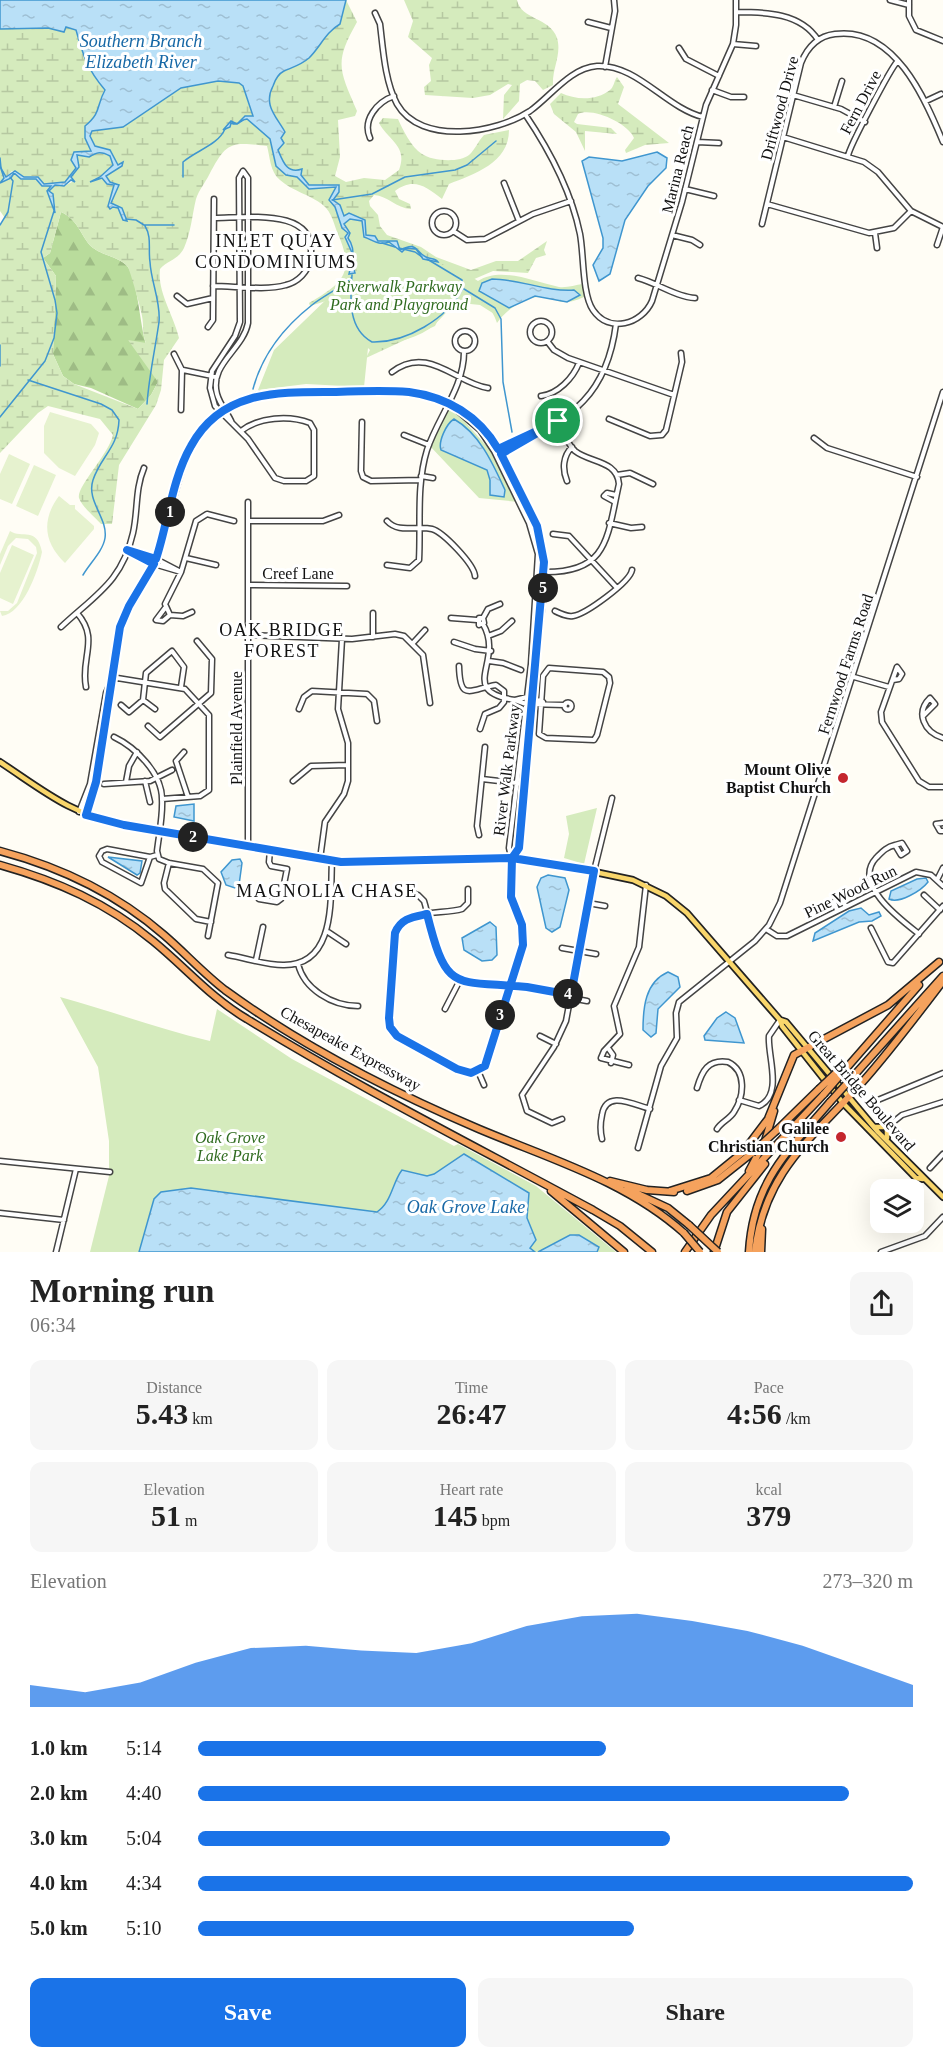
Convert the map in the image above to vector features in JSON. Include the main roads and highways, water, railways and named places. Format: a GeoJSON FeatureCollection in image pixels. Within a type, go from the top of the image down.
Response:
{"type":"FeatureCollection","features":[{"type":"Feature","properties":{"kind":"highway","name":"Chesapeake Expressway"},"geometry":{"type":"LineString","coordinates":[[0,851],[52,868],[107,894],[164,934],[226,990],[346,1064],[456,1118],[605,1181],[657,1211],[684,1233],[700,1252]]}},
{"type":"Feature","properties":{"kind":"highway","name":"Chesapeake Expressway"},"geometry":{"type":"LineString","coordinates":[[0,865],[48,879],[95,900],[154,942],[195,980],[245,1018],[361,1086],[611,1220],[652,1252]]}},
{"type":"Feature","properties":{"kind":"highway"},"geometry":{"type":"LineString","coordinates":[[670,1191],[711,1178],[736,1158],[763,1126],[788,1066],[801,1050],[888,1005],[941,960]]}},
{"type":"Feature","properties":{"kind":"highway"},"geometry":{"type":"LineString","coordinates":[[590,1174],[647,1190],[680,1193],[718,1180],[821,1091],[941,960]]}},
{"type":"Feature","properties":{"kind":"highway"},"geometry":{"type":"LineString","coordinates":[[749,1252],[755,1211],[777,1163],[943,979]]}},
{"type":"Feature","properties":{"kind":"highway"},"geometry":{"type":"LineString","coordinates":[[755,1252],[764,1206],[784,1168],[904,1033],[943,979]]}},
{"type":"Feature","properties":{"kind":"highway"},"geometry":{"type":"LineString","coordinates":[[737,1189],[765,1141],[781,1085]]}},
{"type":"Feature","properties":{"kind":"highway"},"geometry":{"type":"LineString","coordinates":[[605,1181],[656,1202],[689,1225],[716,1252],[727,1212],[817,1101],[821,1091]]}},
{"type":"Feature","properties":{"kind":"highway"},"geometry":{"type":"LineString","coordinates":[[685,1252],[699,1229],[817,1101]]}},
{"type":"Feature","properties":{"kind":"highway"},"geometry":{"type":"LineString","coordinates":[[539,1182],[624,1252]]}},
{"type":"Feature","properties":{"kind":"highway"},"geometry":{"type":"LineString","coordinates":[[760,1252],[762,1230],[772,1187]]}},
{"type":"Feature","properties":{"kind":"main road","name":"Great Bridge Boulevard"},"geometry":{"type":"LineString","coordinates":[[0,762],[52,798],[79,813],[159,831],[332,861],[366,863],[467,857],[512,858],[594,871],[646,885],[687,913],[780,1020],[782,1026],[843,1103],[916,1178],[923,1179]]}},
{"type":"Feature","properties":{"kind":"main road","name":"Great Bridge Boulevard"},"geometry":{"type":"LineString","coordinates":[[780,1020],[786,1022],[808,1046],[849,1097],[923,1179]]}},
{"type":"Feature","properties":{"kind":"main road"},"geometry":{"type":"LineString","coordinates":[[890,1144],[885,1135],[887,1127],[875,1127],[876,1139],[883,1139],[898,1152]]}},
{"type":"Feature","properties":{"kind":"main road"},"geometry":{"type":"LineString","coordinates":[[906,1159],[906,1168]]}},
{"type":"Feature","properties":{"kind":"main road","name":"Great Bridge Boulevard"},"geometry":{"type":"LineString","coordinates":[[924,1180],[943,1197]]}},
{"type":"Feature","properties":{"kind":"water","name":"Southern Branch Elizabeth River"},"geometry":{"type":"Polygon","coordinates":[[[0,0],[346,0],[340,24],[331,31],[309,58],[278,75],[269,99],[285,132],[281,138],[284,143],[278,150],[289,168],[302,169],[301,175],[309,185],[339,185],[339,192],[333,200],[340,205],[344,216],[349,213],[365,220],[366,235],[375,236],[378,241],[397,241],[400,250],[410,246],[416,249],[406,248],[402,252],[389,242],[379,243],[364,237],[362,221],[350,219],[344,224],[350,233],[348,238],[353,255],[345,237],[348,233],[342,228],[335,207],[329,200],[336,187],[309,189],[297,177],[286,175],[276,166],[270,139],[247,119],[237,124],[245,116],[253,116],[243,86],[239,83],[218,81],[181,88],[123,127],[92,131],[90,136],[95,146],[110,150],[118,165],[123,162],[122,166],[106,176],[110,182],[119,185],[111,203],[122,208],[127,221],[123,220],[118,208],[110,209],[108,206],[114,185],[107,184],[102,178],[90,182],[100,177],[113,165],[110,156],[104,153],[97,153],[89,157],[77,155],[79,167],[71,177],[75,182],[71,180],[64,186],[55,185],[49,191],[53,194],[55,213],[47,191],[51,186],[42,186],[36,179],[21,179],[14,173],[11,178],[0,183],[4,178],[0,166],[6,177],[15,171],[24,177],[38,177],[44,184],[65,182],[76,168],[71,160],[74,152],[91,151],[85,138],[85,126],[96,113],[105,90],[86,62],[76,30],[66,27],[64,32],[48,28],[0,29],[0,0]]]}},
{"type":"Feature","properties":{"kind":"water"},"geometry":{"type":"Polygon","coordinates":[[[231,121],[237,124],[231,123],[230,127],[223,130],[231,121]]]}},
{"type":"Feature","properties":{"kind":"water"},"geometry":{"type":"Polygon","coordinates":[[[657,152],[667,158],[666,168],[648,186],[625,220],[610,274],[599,281],[593,265],[603,248],[603,238],[582,161],[589,157],[622,161],[657,152]]]}},
{"type":"Feature","properties":{"kind":"water","name":"Southern Branch Elizabeth River"},"geometry":{"type":"Polygon","coordinates":[[[416,249],[422,255],[438,262],[423,259],[416,249]]]}},
{"type":"Feature","properties":{"kind":"water"},"geometry":{"type":"Polygon","coordinates":[[[353,255],[355,273],[349,274],[353,255]]]}},
{"type":"Feature","properties":{"kind":"water"},"geometry":{"type":"Polygon","coordinates":[[[492,279],[553,289],[574,290],[580,295],[567,302],[535,296],[509,308],[479,291],[482,283],[492,279]]]}},
{"type":"Feature","properties":{"kind":"water"},"geometry":{"type":"Polygon","coordinates":[[[454,419],[471,433],[485,450],[505,490],[504,497],[490,495],[487,470],[441,450],[443,433],[454,419]]]}},
{"type":"Feature","properties":{"kind":"water"},"geometry":{"type":"Polygon","coordinates":[[[194,804],[194,821],[174,817],[176,806],[194,804]]]}},
{"type":"Feature","properties":{"kind":"water"},"geometry":{"type":"Polygon","coordinates":[[[108,857],[142,861],[140,873],[137,875],[108,857]]]}},
{"type":"Feature","properties":{"kind":"water"},"geometry":{"type":"Polygon","coordinates":[[[240,859],[242,863],[239,885],[235,888],[226,885],[221,872],[232,860],[240,859]]]}},
{"type":"Feature","properties":{"kind":"water"},"geometry":{"type":"Polygon","coordinates":[[[548,875],[565,878],[569,890],[560,927],[552,932],[546,928],[537,887],[541,878],[548,875]]]}},
{"type":"Feature","properties":{"kind":"water"},"geometry":{"type":"Polygon","coordinates":[[[926,878],[928,882],[915,893],[898,900],[889,899],[891,891],[917,879],[926,878]]]}},
{"type":"Feature","properties":{"kind":"water"},"geometry":{"type":"Polygon","coordinates":[[[861,908],[869,915],[879,912],[881,916],[872,921],[859,922],[813,941],[815,933],[849,911],[861,908]]]}},
{"type":"Feature","properties":{"kind":"water"},"geometry":{"type":"Polygon","coordinates":[[[490,922],[496,927],[497,955],[492,960],[482,961],[464,950],[462,938],[490,922]]]}},
{"type":"Feature","properties":{"kind":"water"},"geometry":{"type":"Polygon","coordinates":[[[668,972],[678,977],[680,987],[658,1009],[656,1033],[651,1037],[643,1030],[647,996],[654,982],[668,972]]]}},
{"type":"Feature","properties":{"kind":"water"},"geometry":{"type":"Polygon","coordinates":[[[726,1012],[735,1018],[744,1043],[705,1040],[704,1036],[717,1018],[726,1012]]]}},
{"type":"Feature","properties":{"kind":"water","name":"Oak Grove Lake"},"geometry":{"type":"Polygon","coordinates":[[[464,1154],[529,1193],[527,1218],[536,1240],[530,1248],[535,1252],[139,1252],[154,1199],[161,1192],[191,1188],[377,1212],[389,1198],[402,1170],[427,1176],[434,1174],[464,1154]]]}},
{"type":"Feature","properties":{"kind":"water","name":"Oak Grove Lake"},"geometry":{"type":"Polygon","coordinates":[[[570,1235],[579,1235],[599,1247],[597,1252],[538,1252],[570,1235]]]}},
{"type":"Feature","properties":{"kind":"waterway"},"geometry":{"type":"LineString","coordinates":[[183,177],[183,162],[212,143],[222,135],[225,129]]}},
{"type":"Feature","properties":{"kind":"waterway"},"geometry":{"type":"LineString","coordinates":[[332,200],[372,194],[405,177],[455,170],[467,165],[496,141]]}},
{"type":"Feature","properties":{"kind":"waterway"},"geometry":{"type":"LineString","coordinates":[[0,158],[1,168]]}},
{"type":"Feature","properties":{"kind":"waterway"},"geometry":{"type":"LineString","coordinates":[[0,225],[8,212],[13,181],[10,177]]}},
{"type":"Feature","properties":{"kind":"waterway"},"geometry":{"type":"LineString","coordinates":[[0,417],[45,361],[54,338],[57,313],[41,252],[54,211]]}},
{"type":"Feature","properties":{"kind":"waterway"},"geometry":{"type":"LineString","coordinates":[[126,219],[136,220],[144,225],[174,225]]}},
{"type":"Feature","properties":{"kind":"waterway"},"geometry":{"type":"LineString","coordinates":[[145,226],[159,314],[147,404]]}},
{"type":"Feature","properties":{"kind":"waterway"},"geometry":{"type":"LineString","coordinates":[[382,243],[395,247]]}},
{"type":"Feature","properties":{"kind":"waterway"},"geometry":{"type":"LineString","coordinates":[[399,248],[415,252],[422,257]]}},
{"type":"Feature","properties":{"kind":"waterway"},"geometry":{"type":"LineString","coordinates":[[352,275],[352,313],[358,329],[372,342],[385,341],[412,334],[436,319],[447,310],[463,288],[462,280],[427,259]]}},
{"type":"Feature","properties":{"kind":"waterway"},"geometry":{"type":"LineString","coordinates":[[253,389],[268,353],[283,332],[312,305],[351,278]]}},
{"type":"Feature","properties":{"kind":"waterway"},"geometry":{"type":"LineString","coordinates":[[464,289],[495,308],[501,319],[503,382],[512,432]]}},
{"type":"Feature","properties":{"kind":"waterway"},"geometry":{"type":"LineString","coordinates":[[0,345],[0,366]]}},
{"type":"Feature","properties":{"kind":"waterway"},"geometry":{"type":"LineString","coordinates":[[28,380],[101,404],[112,410],[119,420],[116,438],[96,472],[92,488],[92,495],[105,531],[104,543],[83,575]]}},
{"type":"Feature","properties":{"kind":"place","name":"Mount Olive Baptist Church"},"geometry":{"type":"Point","coordinates":[843,778]}},
{"type":"Feature","properties":{"kind":"place","name":"Galilee Christian Church"},"geometry":{"type":"Point","coordinates":[841,1137]}},
{"type":"Feature","properties":{"kind":"district","name":"INLET QUAY CONDOMINIUMS"},"geometry":{"type":"Point","coordinates":[276,251]}},
{"type":"Feature","properties":{"kind":"district","name":"OAK BRIDGE FOREST"},"geometry":{"type":"Point","coordinates":[282,640]}},
{"type":"Feature","properties":{"kind":"district","name":"MAGNOLIA CHASE"},"geometry":{"type":"Point","coordinates":[327,891]}},
{"type":"Feature","properties":{"kind":"park label","name":"Riverwalk Parkway Park and Playground"},"geometry":{"type":"Point","coordinates":[399,295]}},
{"type":"Feature","properties":{"kind":"park label","name":"Oak Grove Lake Park"},"geometry":{"type":"Point","coordinates":[230,1146]}}]}
